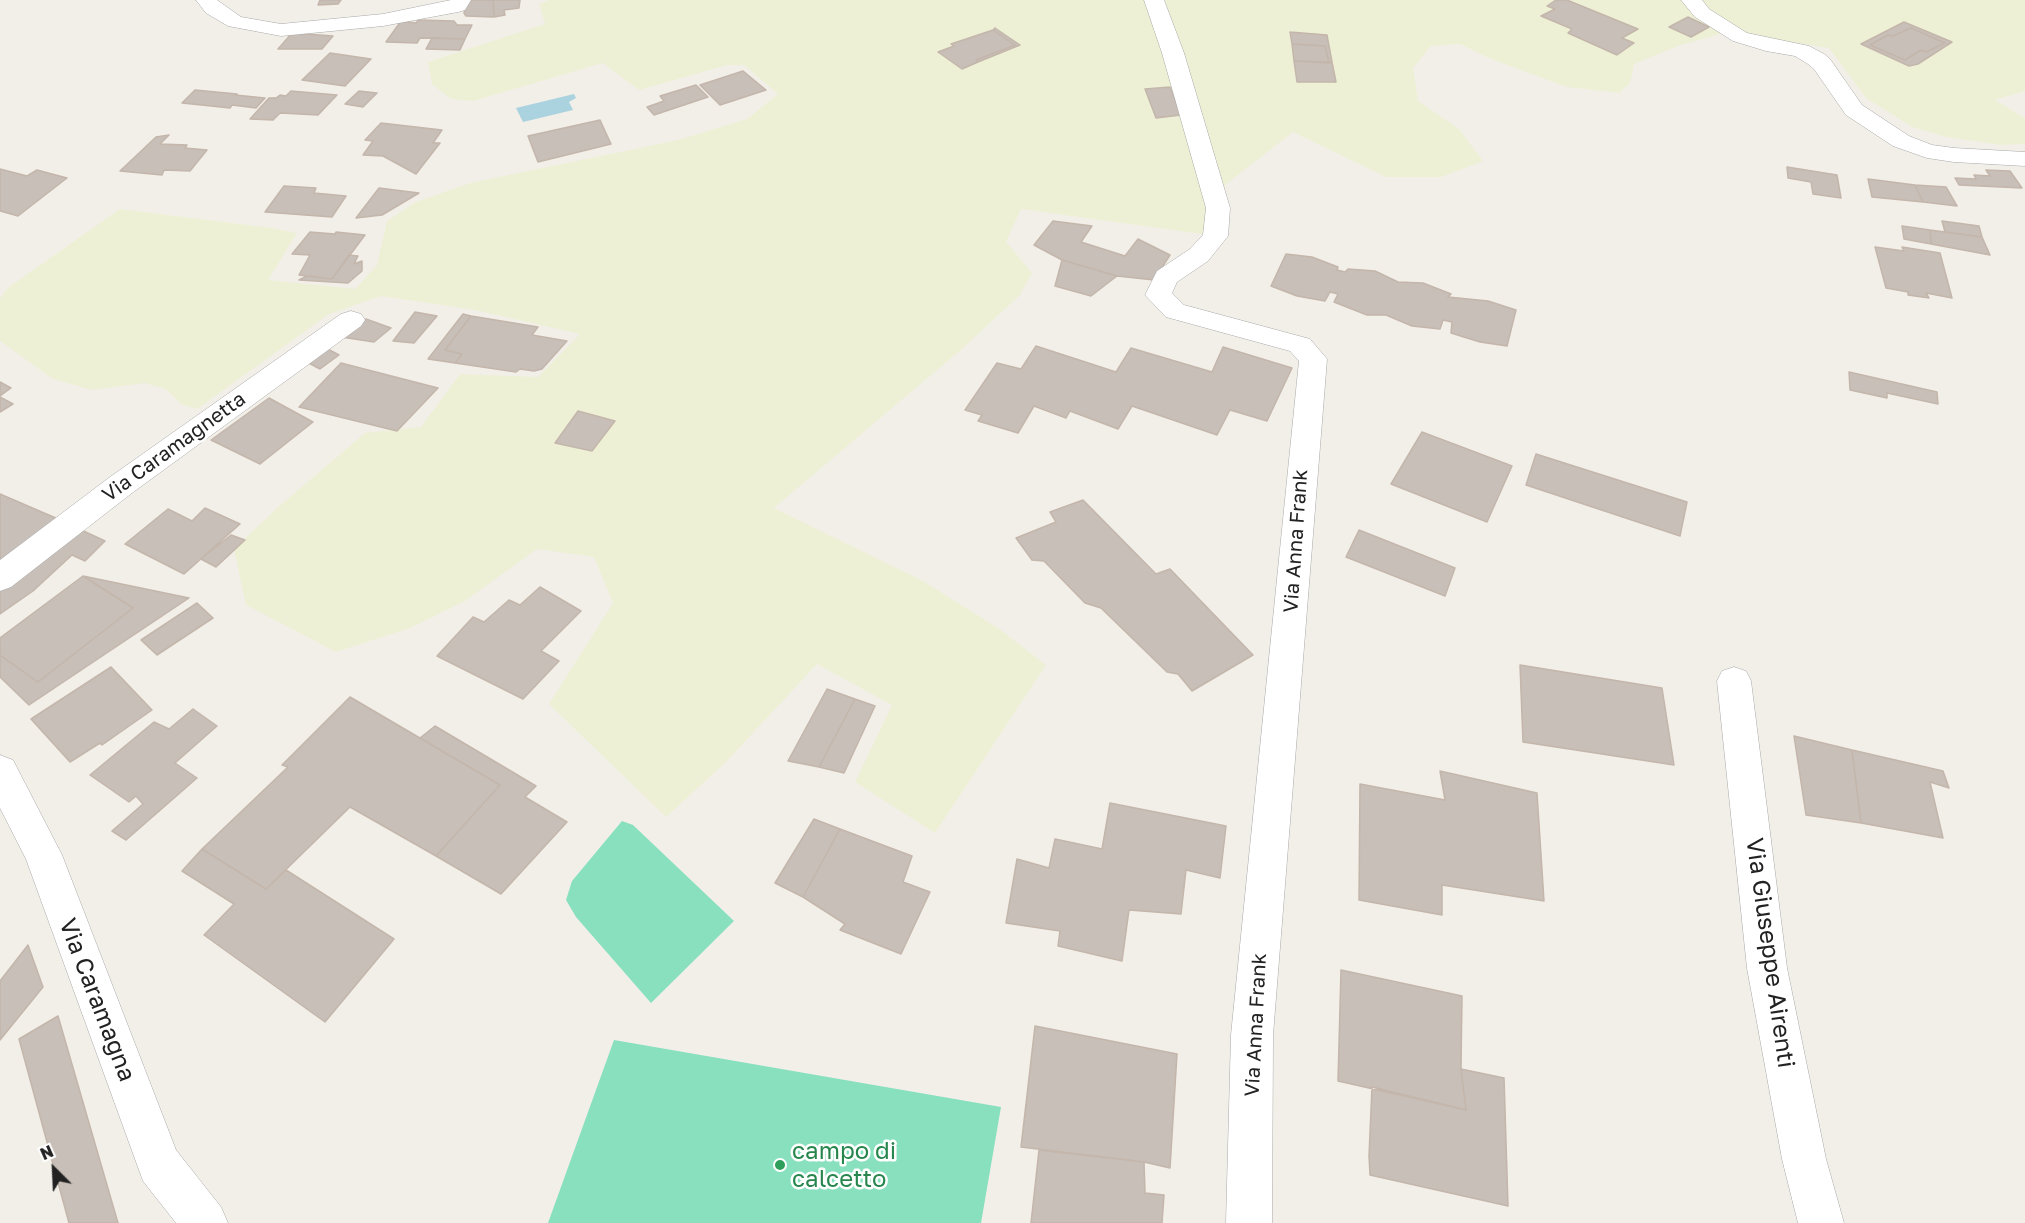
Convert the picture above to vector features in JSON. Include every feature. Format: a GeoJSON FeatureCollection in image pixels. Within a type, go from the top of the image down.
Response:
{"type":"FeatureCollection","features":[{"type":"Feature","properties":{"kind":"street"},"geometry":{"type":"LineString","coordinates":[[206,0],[213,9],[235,22],[282,30],[383,20],[458,6],[461,0]]}},
{"type":"Feature","properties":{"kind":"street","name":"Via Anna Frank"},"geometry":{"type":"LineString","coordinates":[[1154,0],[1173,53],[1218,208],[1215,236],[1199,255],[1166,277],[1158,295],[1175,311],[1300,345],[1313,359],[1252,1035],[1249,1223]]}},
{"type":"Feature","properties":{"kind":"street"},"geometry":{"type":"LineString","coordinates":[[1691,0],[1702,13],[1740,37],[1801,51],[1822,63],[1854,110],[1900,141],[1927,152],[2025,159]]}},
{"type":"Feature","properties":{"kind":"street","name":"Via Caramagnetta"},"geometry":{"type":"LineString","coordinates":[[0,578],[164,453],[351,320]]}},
{"type":"Feature","properties":{"kind":"street","name":"Via Giuseppe Airenti"},"geometry":{"type":"LineString","coordinates":[[1734,681],[1767,968],[1804,1159],[1821,1223]]}},
{"type":"Feature","properties":{"kind":"street","name":"Via Caramagna"},"geometry":{"type":"LineString","coordinates":[[0,771],[43,855],[159,1165],[205,1223]]}},
{"type":"Feature","properties":{"kind":"green space"},"geometry":{"type":"Polygon","coordinates":[[[549,0],[2025,0],[2025,91],[1995,100],[2025,118],[2025,144],[2000,145],[1947,137],[1912,127],[1866,98],[1829,48],[1727,32],[1678,46],[1634,64],[1630,83],[1619,93],[1567,87],[1491,59],[1460,44],[1431,46],[1413,68],[1418,101],[1459,129],[1483,161],[1441,177],[1386,177],[1293,132],[1225,185],[1223,237],[1021,209],[1006,242],[1032,273],[1020,295],[963,348],[774,508],[923,581],[998,628],[1046,665],[935,833],[855,782],[892,705],[817,664],[724,764],[666,817],[549,704],[613,603],[594,557],[537,549],[465,601],[410,628],[336,652],[246,605],[234,549],[276,509],[365,433],[421,427],[460,374],[538,377],[580,334],[475,310],[381,296],[329,314],[197,409],[181,404],[166,389],[145,383],[92,390],[53,379],[0,341],[0,298],[9,287],[120,209],[297,233],[268,280],[355,289],[377,265],[387,221],[416,202],[470,183],[678,140],[747,119],[778,94],[744,65],[727,65],[639,90],[603,63],[473,101],[451,99],[432,84],[428,62],[545,24],[539,4],[549,0]]]}},
{"type":"Feature","properties":{"kind":"green space"},"geometry":{"type":"Polygon","coordinates":[[[622,821],[633,825],[734,921],[651,1003],[576,917],[566,900],[572,881],[622,821]]]}},
{"type":"Feature","properties":{"kind":"green space","name":"campo di calcetto"},"geometry":{"type":"Polygon","coordinates":[[[614,1040],[1001,1107],[981,1223],[548,1223],[614,1040]]]}},
{"type":"Feature","properties":{"kind":"water"},"geometry":{"type":"Polygon","coordinates":[[[574,94],[576,98],[569,102],[573,110],[523,122],[516,108],[574,94]]]}},
{"type":"Feature","properties":{"kind":"building"},"geometry":{"type":"Polygon","coordinates":[[[320,0],[341,0],[338,4],[318,5],[320,0]]]}},
{"type":"Feature","properties":{"kind":"building"},"geometry":{"type":"Polygon","coordinates":[[[468,0],[493,0],[494,17],[466,16],[464,13],[468,0]]]}},
{"type":"Feature","properties":{"kind":"building"},"geometry":{"type":"Polygon","coordinates":[[[493,0],[520,0],[519,8],[504,10],[505,15],[494,17],[493,0]]]}},
{"type":"Feature","properties":{"kind":"building"},"geometry":{"type":"Polygon","coordinates":[[[1556,0],[1567,0],[1638,29],[1622,38],[1634,43],[1617,55],[1568,33],[1572,29],[1541,16],[1555,9],[1547,6],[1556,0]]]}},
{"type":"Feature","properties":{"kind":"building"},"geometry":{"type":"Polygon","coordinates":[[[1688,17],[1709,27],[1691,37],[1669,27],[1688,17]]]}},
{"type":"Feature","properties":{"kind":"building"},"geometry":{"type":"Polygon","coordinates":[[[418,20],[454,21],[457,25],[472,25],[465,39],[420,38],[417,43],[386,42],[401,21],[416,23],[418,20]]]}},
{"type":"Feature","properties":{"kind":"building"},"geometry":{"type":"Polygon","coordinates":[[[1904,22],[1952,42],[1918,64],[1909,66],[1861,44],[1904,22]],[[1911,28],[1893,36],[1888,35],[1870,45],[1905,60],[1921,50],[1926,52],[1945,43],[1911,28]]]}},
{"type":"Feature","properties":{"kind":"building"},"geometry":{"type":"Polygon","coordinates":[[[995,28],[1020,45],[978,62],[976,60],[1015,45],[993,30],[995,28]]]}},
{"type":"Feature","properties":{"kind":"building"},"geometry":{"type":"Polygon","coordinates":[[[1911,28],[1945,43],[1926,52],[1921,50],[1905,60],[1870,45],[1888,35],[1893,36],[1911,28]]]}},
{"type":"Feature","properties":{"kind":"building"},"geometry":{"type":"Polygon","coordinates":[[[993,30],[1015,45],[976,60],[978,62],[962,69],[938,52],[954,46],[951,44],[993,30]]]}},
{"type":"Feature","properties":{"kind":"building"},"geometry":{"type":"Polygon","coordinates":[[[1290,32],[1327,35],[1332,62],[1329,63],[1325,46],[1292,44],[1290,32]]]}},
{"type":"Feature","properties":{"kind":"building"},"geometry":{"type":"Polygon","coordinates":[[[292,33],[333,36],[322,49],[278,49],[292,33]]]}},
{"type":"Feature","properties":{"kind":"building"},"geometry":{"type":"Polygon","coordinates":[[[432,38],[465,39],[460,50],[426,49],[432,38]]]}},
{"type":"Feature","properties":{"kind":"building"},"geometry":{"type":"Polygon","coordinates":[[[1292,44],[1325,46],[1329,63],[1294,61],[1292,44]]]}},
{"type":"Feature","properties":{"kind":"building"},"geometry":{"type":"Polygon","coordinates":[[[330,53],[371,59],[345,86],[302,80],[330,53]]]}},
{"type":"Feature","properties":{"kind":"building"},"geometry":{"type":"Polygon","coordinates":[[[1294,61],[1332,62],[1336,82],[1297,82],[1294,61]]]}},
{"type":"Feature","properties":{"kind":"building"},"geometry":{"type":"Polygon","coordinates":[[[743,71],[766,90],[720,105],[700,85],[743,71]]]}},
{"type":"Feature","properties":{"kind":"building"},"geometry":{"type":"Polygon","coordinates":[[[696,85],[708,97],[654,115],[647,107],[664,101],[660,96],[696,85]]]}},
{"type":"Feature","properties":{"kind":"building"},"geometry":{"type":"Polygon","coordinates":[[[1170,87],[1181,115],[1156,118],[1145,89],[1170,87]]]}},
{"type":"Feature","properties":{"kind":"building"},"geometry":{"type":"Polygon","coordinates":[[[195,90],[265,98],[256,108],[182,103],[195,90]]]}},
{"type":"Feature","properties":{"kind":"building"},"geometry":{"type":"Polygon","coordinates":[[[291,91],[337,95],[318,115],[280,113],[273,120],[250,119],[269,98],[286,96],[291,91]]]}},
{"type":"Feature","properties":{"kind":"building"},"geometry":{"type":"Polygon","coordinates":[[[359,91],[377,93],[363,107],[345,104],[359,91]]]}},
{"type":"Feature","properties":{"kind":"building"},"geometry":{"type":"Polygon","coordinates":[[[600,120],[611,144],[538,162],[528,136],[600,120]]]}},
{"type":"Feature","properties":{"kind":"building"},"geometry":{"type":"Polygon","coordinates":[[[381,123],[442,130],[433,143],[440,143],[416,174],[383,156],[363,155],[373,141],[365,140],[381,123]]]}},
{"type":"Feature","properties":{"kind":"building"},"geometry":{"type":"Polygon","coordinates":[[[169,135],[160,144],[187,145],[185,148],[207,150],[190,171],[164,170],[162,175],[120,171],[156,137],[169,135]]]}},
{"type":"Feature","properties":{"kind":"building"},"geometry":{"type":"Polygon","coordinates":[[[1787,167],[1837,175],[1841,198],[1813,194],[1811,182],[1788,178],[1787,167]]]}},
{"type":"Feature","properties":{"kind":"building"},"geometry":{"type":"Polygon","coordinates":[[[0,169],[27,176],[37,170],[67,178],[18,216],[0,211],[0,169]]]}},
{"type":"Feature","properties":{"kind":"building"},"geometry":{"type":"Polygon","coordinates":[[[1986,170],[2010,171],[2022,188],[1959,185],[1955,178],[1976,179],[1974,175],[1990,176],[1986,170]]]}},
{"type":"Feature","properties":{"kind":"building"},"geometry":{"type":"Polygon","coordinates":[[[1868,179],[1915,185],[1923,202],[1872,197],[1868,179]]]}},
{"type":"Feature","properties":{"kind":"building"},"geometry":{"type":"Polygon","coordinates":[[[1915,185],[1946,187],[1957,206],[1923,202],[1915,185]]]}},
{"type":"Feature","properties":{"kind":"building"},"geometry":{"type":"Polygon","coordinates":[[[284,186],[316,188],[314,193],[346,196],[332,217],[265,212],[284,186]]]}},
{"type":"Feature","properties":{"kind":"building"},"geometry":{"type":"Polygon","coordinates":[[[379,188],[419,193],[382,215],[356,218],[379,188]]]}},
{"type":"Feature","properties":{"kind":"building"},"geometry":{"type":"Polygon","coordinates":[[[1053,221],[1092,226],[1081,242],[1125,256],[1138,239],[1170,255],[1154,280],[1117,276],[1062,260],[1034,245],[1053,221]]]}},
{"type":"Feature","properties":{"kind":"building"},"geometry":{"type":"Polygon","coordinates":[[[1942,221],[1979,226],[1982,237],[1945,232],[1942,221]]]}},
{"type":"Feature","properties":{"kind":"building"},"geometry":{"type":"Polygon","coordinates":[[[1902,226],[1930,230],[1931,244],[1904,239],[1902,226]]]}},
{"type":"Feature","properties":{"kind":"building"},"geometry":{"type":"Polygon","coordinates":[[[1930,230],[1982,237],[1990,255],[1931,244],[1930,230]]]}},
{"type":"Feature","properties":{"kind":"building"},"geometry":{"type":"Polygon","coordinates":[[[310,232],[365,235],[332,279],[299,275],[310,255],[292,254],[310,232]]]}},
{"type":"Feature","properties":{"kind":"building"},"geometry":{"type":"Polygon","coordinates":[[[1875,247],[1904,251],[1902,247],[1940,253],[1952,298],[1926,293],[1929,298],[1908,295],[1908,292],[1886,288],[1875,247]]]}},
{"type":"Feature","properties":{"kind":"building"},"geometry":{"type":"Polygon","coordinates":[[[1286,254],[1312,257],[1345,272],[1348,269],[1375,271],[1398,282],[1423,283],[1451,294],[1448,297],[1488,301],[1516,310],[1507,346],[1480,342],[1451,333],[1452,322],[1443,320],[1440,329],[1412,326],[1386,315],[1367,315],[1334,302],[1338,294],[1330,292],[1325,301],[1297,296],[1271,286],[1286,254]]]}},
{"type":"Feature","properties":{"kind":"building"},"geometry":{"type":"Polygon","coordinates":[[[349,255],[358,256],[354,264],[362,261],[362,271],[348,283],[299,280],[307,276],[332,279],[349,255]]]}},
{"type":"Feature","properties":{"kind":"building"},"geometry":{"type":"Polygon","coordinates":[[[1062,260],[1117,276],[1091,296],[1055,286],[1062,260]]]}},
{"type":"Feature","properties":{"kind":"building"},"geometry":{"type":"Polygon","coordinates":[[[415,312],[437,316],[414,343],[393,341],[415,312]]]}},
{"type":"Feature","properties":{"kind":"building"},"geometry":{"type":"Polygon","coordinates":[[[463,314],[471,316],[445,350],[462,354],[455,363],[428,359],[463,314]]]}},
{"type":"Feature","properties":{"kind":"building"},"geometry":{"type":"Polygon","coordinates":[[[471,316],[538,327],[532,335],[567,341],[542,369],[534,371],[520,369],[516,372],[455,363],[462,354],[445,350],[471,316]]]}},
{"type":"Feature","properties":{"kind":"building"},"geometry":{"type":"Polygon","coordinates":[[[366,319],[391,328],[374,342],[341,337],[366,319]]]}},
{"type":"Feature","properties":{"kind":"building"},"geometry":{"type":"Polygon","coordinates":[[[1036,346],[1116,372],[1131,348],[1212,372],[1223,347],[1292,368],[1267,421],[1230,410],[1217,435],[1132,406],[1118,429],[1070,411],[1066,418],[1034,406],[1018,433],[978,421],[982,415],[965,410],[997,363],[1021,369],[1036,346]]]}},
{"type":"Feature","properties":{"kind":"building"},"geometry":{"type":"Polygon","coordinates":[[[324,347],[339,355],[320,369],[305,361],[324,347]]]}},
{"type":"Feature","properties":{"kind":"building"},"geometry":{"type":"Polygon","coordinates":[[[341,363],[438,388],[397,431],[299,407],[341,363]]]}},
{"type":"Feature","properties":{"kind":"building"},"geometry":{"type":"Polygon","coordinates":[[[1849,372],[1937,392],[1938,404],[1887,393],[1887,398],[1850,390],[1849,372]]]}},
{"type":"Feature","properties":{"kind":"building"},"geometry":{"type":"Polygon","coordinates":[[[0,382],[11,388],[0,396],[0,382]]]}},
{"type":"Feature","properties":{"kind":"building"},"geometry":{"type":"Polygon","coordinates":[[[0,397],[13,404],[0,412],[0,397]]]}},
{"type":"Feature","properties":{"kind":"building"},"geometry":{"type":"Polygon","coordinates":[[[269,398],[313,422],[260,464],[211,440],[269,398]]]}},
{"type":"Feature","properties":{"kind":"building"},"geometry":{"type":"Polygon","coordinates":[[[578,411],[615,421],[592,451],[555,443],[578,411]]]}},
{"type":"Feature","properties":{"kind":"building"},"geometry":{"type":"Polygon","coordinates":[[[1422,432],[1512,466],[1487,522],[1391,484],[1422,432]]]}},
{"type":"Feature","properties":{"kind":"building"},"geometry":{"type":"Polygon","coordinates":[[[1536,454],[1687,502],[1680,536],[1526,485],[1536,454]]]}},
{"type":"Feature","properties":{"kind":"building"},"geometry":{"type":"Polygon","coordinates":[[[0,494],[65,522],[0,570],[0,494]]]}},
{"type":"Feature","properties":{"kind":"building"},"geometry":{"type":"Polygon","coordinates":[[[1083,500],[1156,574],[1170,569],[1253,655],[1192,691],[1178,674],[1167,672],[1101,608],[1085,603],[1044,561],[1032,560],[1016,538],[1056,522],[1050,512],[1083,500]]]}},
{"type":"Feature","properties":{"kind":"building"},"geometry":{"type":"Polygon","coordinates":[[[205,508],[240,524],[184,574],[125,544],[168,509],[192,521],[205,508]]]}},
{"type":"Feature","properties":{"kind":"building"},"geometry":{"type":"Polygon","coordinates":[[[77,528],[105,541],[85,561],[72,555],[33,591],[0,614],[0,585],[77,528]]]}},
{"type":"Feature","properties":{"kind":"building"},"geometry":{"type":"Polygon","coordinates":[[[1359,530],[1455,568],[1445,596],[1346,557],[1359,530]]]}},
{"type":"Feature","properties":{"kind":"building"},"geometry":{"type":"Polygon","coordinates":[[[231,535],[245,540],[216,567],[201,559],[231,535]]]}},
{"type":"Feature","properties":{"kind":"building"},"geometry":{"type":"Polygon","coordinates":[[[83,576],[189,598],[29,705],[0,677],[0,655],[38,682],[133,608],[83,576]]]}},
{"type":"Feature","properties":{"kind":"building"},"geometry":{"type":"Polygon","coordinates":[[[83,576],[133,608],[38,682],[0,655],[0,638],[83,576]]]}},
{"type":"Feature","properties":{"kind":"building"},"geometry":{"type":"Polygon","coordinates":[[[540,587],[581,611],[541,651],[559,661],[523,699],[437,656],[473,617],[484,622],[509,600],[520,605],[540,587]]]}},
{"type":"Feature","properties":{"kind":"building"},"geometry":{"type":"Polygon","coordinates":[[[197,603],[213,618],[157,655],[141,640],[197,603]]]}},
{"type":"Feature","properties":{"kind":"building"},"geometry":{"type":"Polygon","coordinates":[[[1520,665],[1662,688],[1674,765],[1523,742],[1520,665]]]}},
{"type":"Feature","properties":{"kind":"building"},"geometry":{"type":"Polygon","coordinates":[[[111,667],[152,710],[102,745],[100,743],[70,762],[31,719],[111,667]]]}},
{"type":"Feature","properties":{"kind":"building"},"geometry":{"type":"Polygon","coordinates":[[[827,689],[855,699],[819,767],[788,761],[827,689]]]}},
{"type":"Feature","properties":{"kind":"building"},"geometry":{"type":"Polygon","coordinates":[[[350,697],[500,785],[436,856],[350,807],[266,889],[202,849],[288,767],[282,765],[350,697]]]}},
{"type":"Feature","properties":{"kind":"building"},"geometry":{"type":"Polygon","coordinates":[[[855,699],[875,706],[844,773],[819,767],[855,699]]]}},
{"type":"Feature","properties":{"kind":"building"},"geometry":{"type":"Polygon","coordinates":[[[193,709],[217,726],[175,763],[197,778],[126,840],[112,831],[143,804],[136,796],[129,802],[90,775],[154,722],[169,729],[193,709]]]}},
{"type":"Feature","properties":{"kind":"building"},"geometry":{"type":"Polygon","coordinates":[[[435,726],[536,786],[525,797],[567,822],[501,894],[436,856],[500,785],[420,738],[435,726]]]}},
{"type":"Feature","properties":{"kind":"building"},"geometry":{"type":"Polygon","coordinates":[[[1794,736],[1852,750],[1861,823],[1806,815],[1794,736]]]}},
{"type":"Feature","properties":{"kind":"building"},"geometry":{"type":"Polygon","coordinates":[[[1852,750],[1943,771],[1949,788],[1930,782],[1943,838],[1861,823],[1852,750]]]}},
{"type":"Feature","properties":{"kind":"building"},"geometry":{"type":"Polygon","coordinates":[[[1440,771],[1537,793],[1544,901],[1442,885],[1442,915],[1359,900],[1360,784],[1445,800],[1440,771]]]}},
{"type":"Feature","properties":{"kind":"building"},"geometry":{"type":"Polygon","coordinates":[[[1110,803],[1226,826],[1220,878],[1186,870],[1181,914],[1129,910],[1122,961],[1058,946],[1060,931],[1006,923],[1017,859],[1049,868],[1055,839],[1102,849],[1110,803]]]}},
{"type":"Feature","properties":{"kind":"building"},"geometry":{"type":"Polygon","coordinates":[[[814,819],[840,829],[803,897],[775,883],[814,819]]]}},
{"type":"Feature","properties":{"kind":"building"},"geometry":{"type":"Polygon","coordinates":[[[840,829],[912,856],[903,882],[930,892],[901,954],[840,930],[845,924],[803,897],[840,829]]]}},
{"type":"Feature","properties":{"kind":"building"},"geometry":{"type":"Polygon","coordinates":[[[202,849],[266,889],[286,870],[394,939],[325,1022],[204,935],[234,904],[182,871],[202,849]]]}},
{"type":"Feature","properties":{"kind":"building"},"geometry":{"type":"Polygon","coordinates":[[[28,945],[43,987],[0,1040],[0,981],[28,945]]]}},
{"type":"Feature","properties":{"kind":"building"},"geometry":{"type":"Polygon","coordinates":[[[1341,970],[1462,996],[1461,1069],[1466,1110],[1338,1081],[1341,970]]]}},
{"type":"Feature","properties":{"kind":"building"},"geometry":{"type":"Polygon","coordinates":[[[58,1016],[118,1223],[69,1223],[19,1039],[58,1016]]]}},
{"type":"Feature","properties":{"kind":"building"},"geometry":{"type":"Polygon","coordinates":[[[1035,1026],[1177,1054],[1170,1168],[1144,1162],[1021,1147],[1035,1026]]]}},
{"type":"Feature","properties":{"kind":"building"},"geometry":{"type":"Polygon","coordinates":[[[1461,1069],[1504,1078],[1508,1206],[1370,1175],[1372,1087],[1466,1110],[1461,1069]]]}},
{"type":"Feature","properties":{"kind":"building"},"geometry":{"type":"Polygon","coordinates":[[[1039,1150],[1144,1162],[1145,1193],[1164,1195],[1162,1223],[1031,1223],[1039,1150]]]}},
{"type":"Feature","properties":{"kind":"place","name":"campo di calcetto"},"geometry":{"type":"Point","coordinates":[780,1165]}}]}
